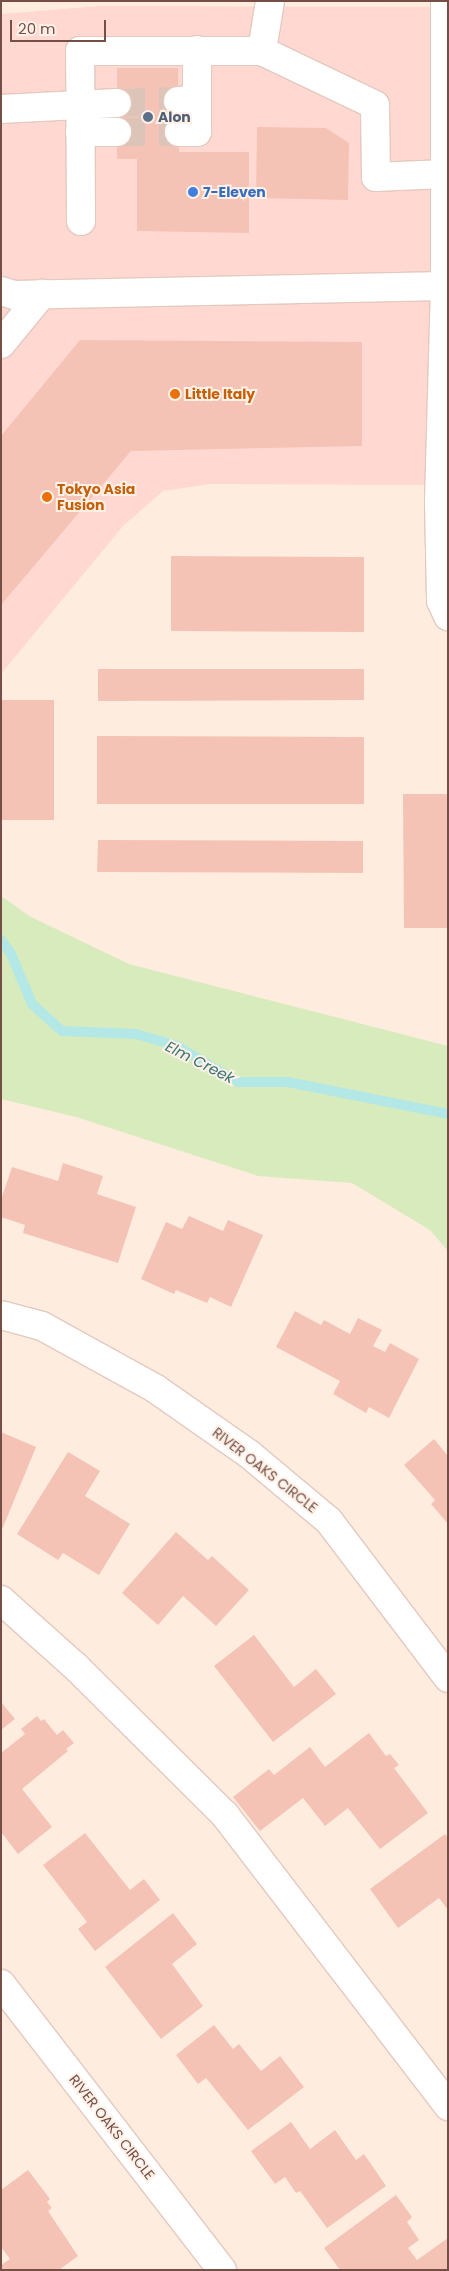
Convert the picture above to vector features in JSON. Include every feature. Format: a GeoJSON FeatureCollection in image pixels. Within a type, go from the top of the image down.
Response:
{"type":"FeatureCollection","features":[{"type":"Feature","properties":{"kind":"street"},"geometry":{"type":"LineString","coordinates":[[262,51],[270,1]]}},
{"type":"Feature","properties":{"kind":"street"},"geometry":{"type":"LineString","coordinates":[[445,1],[445,286],[438,502],[441,601],[448,616]]}},
{"type":"Feature","properties":{"kind":"street"},"geometry":{"type":"LineString","coordinates":[[179,132],[197,132],[188,100],[197,50]]}},
{"type":"Feature","properties":{"kind":"street"},"geometry":{"type":"LineString","coordinates":[[81,221],[80,51],[262,51],[375,105],[376,176],[444,174]]}},
{"type":"Feature","properties":{"kind":"street"},"geometry":{"type":"LineString","coordinates":[[1,109],[117,103]]}},
{"type":"Feature","properties":{"kind":"street"},"geometry":{"type":"LineString","coordinates":[[80,132],[117,132]]}},
{"type":"Feature","properties":{"kind":"street"},"geometry":{"type":"LineString","coordinates":[[1,291],[14,294],[42,294],[445,286]]}},
{"type":"Feature","properties":{"kind":"street"},"geometry":{"type":"LineString","coordinates":[[1,344],[42,294]]}},
{"type":"Feature","properties":{"kind":"street","name":"RIVER OAKS CIRCLE"},"geometry":{"type":"LineString","coordinates":[[1,1315],[42,1326],[156,1389],[249,1454],[329,1521],[448,1678]]}},
{"type":"Feature","properties":{"kind":"street"},"geometry":{"type":"LineString","coordinates":[[1,1600],[76,1667],[225,1815],[448,2106]]}},
{"type":"Feature","properties":{"kind":"street","name":"RIVER OAKS CIRCLE"},"geometry":{"type":"LineString","coordinates":[[1,1984],[222,2270]]}},
{"type":"Feature","properties":{"kind":"shaded area"},"geometry":{"type":"Polygon","coordinates":[[[100,6],[448,7],[448,485],[211,484],[163,491],[123,526],[1,674],[1,14],[100,6]]]}},
{"type":"Feature","properties":{"kind":"green space"},"geometry":{"type":"Polygon","coordinates":[[[1,896],[31,917],[129,964],[448,1046],[448,1251],[430,1230],[352,1183],[258,1176],[76,1117],[1,1099],[1,896]]]}},
{"type":"Feature","properties":{"kind":"building","name":"7-Eleven"},"geometry":{"type":"Polygon","coordinates":[[[117,68],[178,68],[179,152],[249,152],[249,233],[137,231],[137,159],[117,159],[117,68]]]}},
{"type":"Feature","properties":{"kind":"building"},"geometry":{"type":"Polygon","coordinates":[[[257,127],[326,128],[349,143],[348,200],[256,198],[257,127]]]}},
{"type":"Feature","properties":{"kind":"building"},"geometry":{"type":"Polygon","coordinates":[[[80,340],[362,342],[362,446],[131,451],[1,605],[1,436],[80,340]]]}},
{"type":"Feature","properties":{"kind":"building"},"geometry":{"type":"Polygon","coordinates":[[[171,556],[364,557],[364,632],[171,631],[171,556]]]}},
{"type":"Feature","properties":{"kind":"building"},"geometry":{"type":"Polygon","coordinates":[[[98,669],[364,669],[364,700],[98,701],[98,669]]]}},
{"type":"Feature","properties":{"kind":"building"},"geometry":{"type":"Polygon","coordinates":[[[1,700],[54,700],[54,820],[1,820],[1,700]]]}},
{"type":"Feature","properties":{"kind":"building"},"geometry":{"type":"Polygon","coordinates":[[[97,736],[364,737],[364,804],[97,804],[97,736]]]}},
{"type":"Feature","properties":{"kind":"building"},"geometry":{"type":"Polygon","coordinates":[[[403,794],[448,794],[448,928],[404,928],[403,794]]]}},
{"type":"Feature","properties":{"kind":"building"},"geometry":{"type":"Polygon","coordinates":[[[98,840],[363,841],[363,873],[97,872],[98,840]]]}},
{"type":"Feature","properties":{"kind":"building"},"geometry":{"type":"Polygon","coordinates":[[[63,1163],[103,1176],[97,1194],[136,1207],[118,1263],[23,1233],[25,1225],[1,1217],[1,1200],[12,1167],[58,1181],[63,1163]]]}},
{"type":"Feature","properties":{"kind":"building"},"geometry":{"type":"Polygon","coordinates":[[[189,1216],[223,1231],[228,1220],[263,1235],[231,1307],[210,1297],[207,1303],[176,1290],[174,1294],[141,1279],[166,1222],[182,1229],[189,1216]]]}},
{"type":"Feature","properties":{"kind":"building"},"geometry":{"type":"Polygon","coordinates":[[[295,1311],[321,1325],[324,1320],[350,1334],[358,1318],[382,1330],[373,1346],[385,1352],[390,1343],[419,1359],[389,1418],[369,1407],[366,1413],[333,1394],[340,1381],[276,1347],[295,1311]]]}},
{"type":"Feature","properties":{"kind":"building"},"geometry":{"type":"Polygon","coordinates":[[[1,1432],[36,1447],[1,1532],[1,1432]]]}},
{"type":"Feature","properties":{"kind":"building"},"geometry":{"type":"Polygon","coordinates":[[[434,1439],[448,1456],[448,1524],[431,1504],[435,1500],[404,1465],[434,1439]]]}},
{"type":"Feature","properties":{"kind":"building"},"geometry":{"type":"Polygon","coordinates":[[[68,1452],[100,1471],[85,1496],[130,1524],[99,1575],[63,1553],[58,1560],[17,1534],[68,1452]]]}},
{"type":"Feature","properties":{"kind":"building"},"geometry":{"type":"Polygon","coordinates":[[[176,1532],[208,1560],[212,1556],[249,1590],[216,1626],[183,1596],[158,1625],[122,1593],[176,1532]]]}},
{"type":"Feature","properties":{"kind":"building"},"geometry":{"type":"Polygon","coordinates":[[[254,1635],[294,1687],[316,1669],[336,1694],[273,1742],[214,1666],[254,1635]]]}},
{"type":"Feature","properties":{"kind":"building"},"geometry":{"type":"Polygon","coordinates":[[[1,1702],[15,1719],[1,1730],[1,1702]]]}},
{"type":"Feature","properties":{"kind":"building"},"geometry":{"type":"Polygon","coordinates":[[[37,1716],[41,1721],[44,1719],[57,1735],[63,1730],[74,1743],[66,1749],[68,1751],[22,1789],[52,1827],[18,1854],[1,1832],[1,1753],[25,1734],[21,1729],[37,1716]]]}},
{"type":"Feature","properties":{"kind":"building"},"geometry":{"type":"Polygon","coordinates":[[[369,1733],[386,1756],[390,1754],[399,1765],[394,1768],[428,1813],[380,1849],[348,1808],[325,1826],[303,1798],[260,1831],[233,1797],[269,1769],[274,1775],[310,1747],[325,1767],[369,1733]]]}},
{"type":"Feature","properties":{"kind":"building"},"geometry":{"type":"Polygon","coordinates":[[[85,1833],[130,1890],[144,1879],[160,1900],[95,1951],[78,1929],[87,1922],[43,1865],[85,1833]]]}},
{"type":"Feature","properties":{"kind":"building"},"geometry":{"type":"Polygon","coordinates":[[[445,1834],[448,1838],[448,1910],[439,1898],[398,1928],[370,1889],[445,1834]]]}},
{"type":"Feature","properties":{"kind":"building"},"geometry":{"type":"Polygon","coordinates":[[[173,1913],[197,1944],[172,1964],[203,2006],[161,2039],[105,1967],[173,1913]]]}},
{"type":"Feature","properties":{"kind":"building"},"geometry":{"type":"Polygon","coordinates":[[[214,2025],[233,2049],[239,2044],[261,2071],[280,2056],[304,2087],[248,2130],[206,2078],[198,2084],[176,2055],[214,2025]]]}},
{"type":"Feature","properties":{"kind":"building"},"geometry":{"type":"Polygon","coordinates":[[[291,2122],[310,2149],[335,2130],[356,2160],[364,2154],[386,2186],[327,2228],[300,2191],[296,2193],[285,2177],[275,2184],[251,2151],[291,2122]]]}},
{"type":"Feature","properties":{"kind":"building"},"geometry":{"type":"Polygon","coordinates":[[[28,2170],[50,2199],[47,2202],[52,2208],[48,2211],[78,2256],[59,2270],[1,2270],[1,2265],[10,2259],[1,2247],[1,2190],[28,2170]]]}},
{"type":"Feature","properties":{"kind":"building"},"geometry":{"type":"Polygon","coordinates":[[[396,2195],[412,2217],[407,2222],[419,2240],[408,2248],[417,2260],[448,2238],[448,2270],[340,2270],[324,2248],[396,2195]]]}},
{"type":"Feature","properties":{"kind":"waterway","name":"Elm Creek"},"geometry":{"type":"LineString","coordinates":[[1,940],[11,954],[32,1004],[62,1031],[136,1034],[177,1046],[238,1082],[288,1082],[448,1114]]}},
{"type":"Feature","properties":{"kind":"tunnel"},"geometry":{"type":"LineString","coordinates":[[117,103],[178,101]]}},
{"type":"Feature","properties":{"kind":"tunnel"},"geometry":{"type":"LineString","coordinates":[[117,132],[179,132]]}},
{"type":"Feature","properties":{"kind":"place","name":"Alon"},"geometry":{"type":"Point","coordinates":[148,117]}},
{"type":"Feature","properties":{"kind":"place","name":"7-Eleven"},"geometry":{"type":"Point","coordinates":[193,192]}},
{"type":"Feature","properties":{"kind":"place","name":"Little Italy"},"geometry":{"type":"Point","coordinates":[175,394]}},
{"type":"Feature","properties":{"kind":"place","name":"Tokyo Asia Fusion"},"geometry":{"type":"Point","coordinates":[47,497]}}]}
